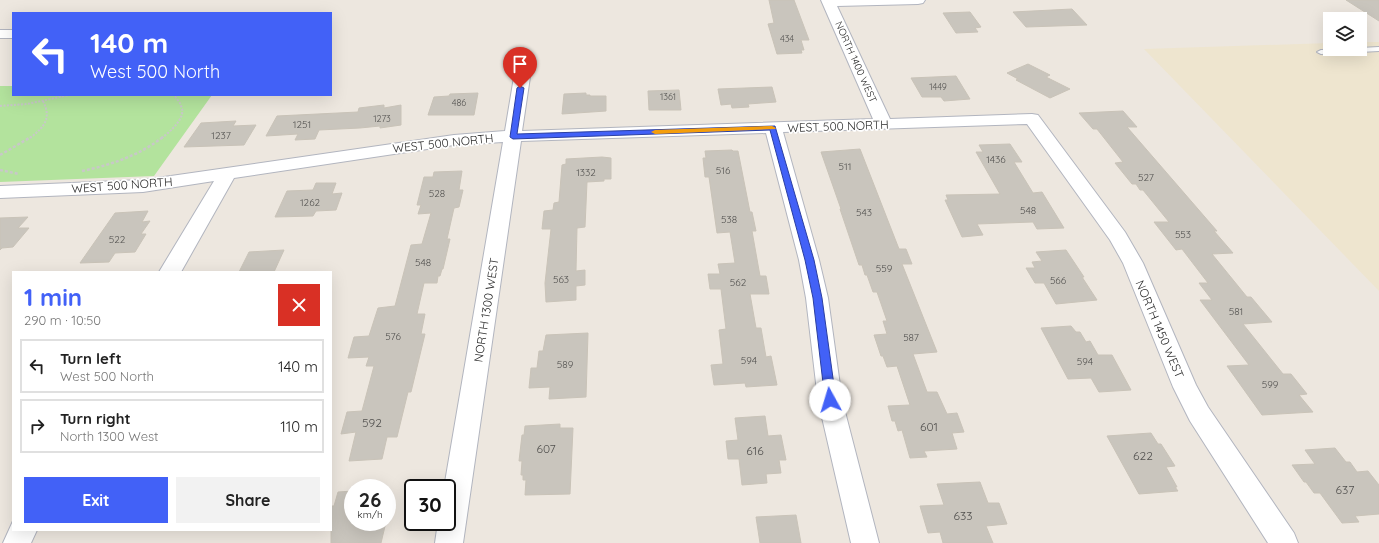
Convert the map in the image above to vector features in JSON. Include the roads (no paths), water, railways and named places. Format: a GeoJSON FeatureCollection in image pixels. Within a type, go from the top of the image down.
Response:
{"type":"FeatureCollection","features":[{"type":"Feature","properties":{"kind":"street"},"geometry":{"type":"LineString","coordinates":[[829,1],[918,0]]}},
{"type":"Feature","properties":{"kind":"street","name":"NORTH 1400 WEST"},"geometry":{"type":"LineString","coordinates":[[829,1],[884,124]]}},
{"type":"Feature","properties":{"kind":"street"},"geometry":{"type":"LineString","coordinates":[[0,34],[12,34]]}},
{"type":"Feature","properties":{"kind":"street","name":"NORTH 1300 WEST"},"geometry":{"type":"LineString","coordinates":[[448,543],[522,77]]}},
{"type":"Feature","properties":{"kind":"street","name":"WEST 500 NORTH"},"geometry":{"type":"LineString","coordinates":[[0,192],[142,186],[426,143],[513,137],[1032,119]]}},
{"type":"Feature","properties":{"kind":"street","name":"NORTH 1450 WEST"},"geometry":{"type":"LineString","coordinates":[[1032,119],[1118,237],[1133,263],[1185,388],[1199,414],[1284,543]]}},
{"type":"Feature","properties":{"kind":"street"},"geometry":{"type":"LineString","coordinates":[[773,128],[809,260],[818,305],[830,400],[865,543]]}},
{"type":"Feature","properties":{"kind":"street"},"geometry":{"type":"LineString","coordinates":[[171,271],[227,174]]}},
{"type":"Feature","properties":{"kind":"street"},"geometry":{"type":"LineString","coordinates":[[17,543],[23,531]]}},
{"type":"Feature","properties":{"kind":"lane"},"geometry":{"type":"LineString","coordinates":[[1321,52],[1379,49]]}}]}
